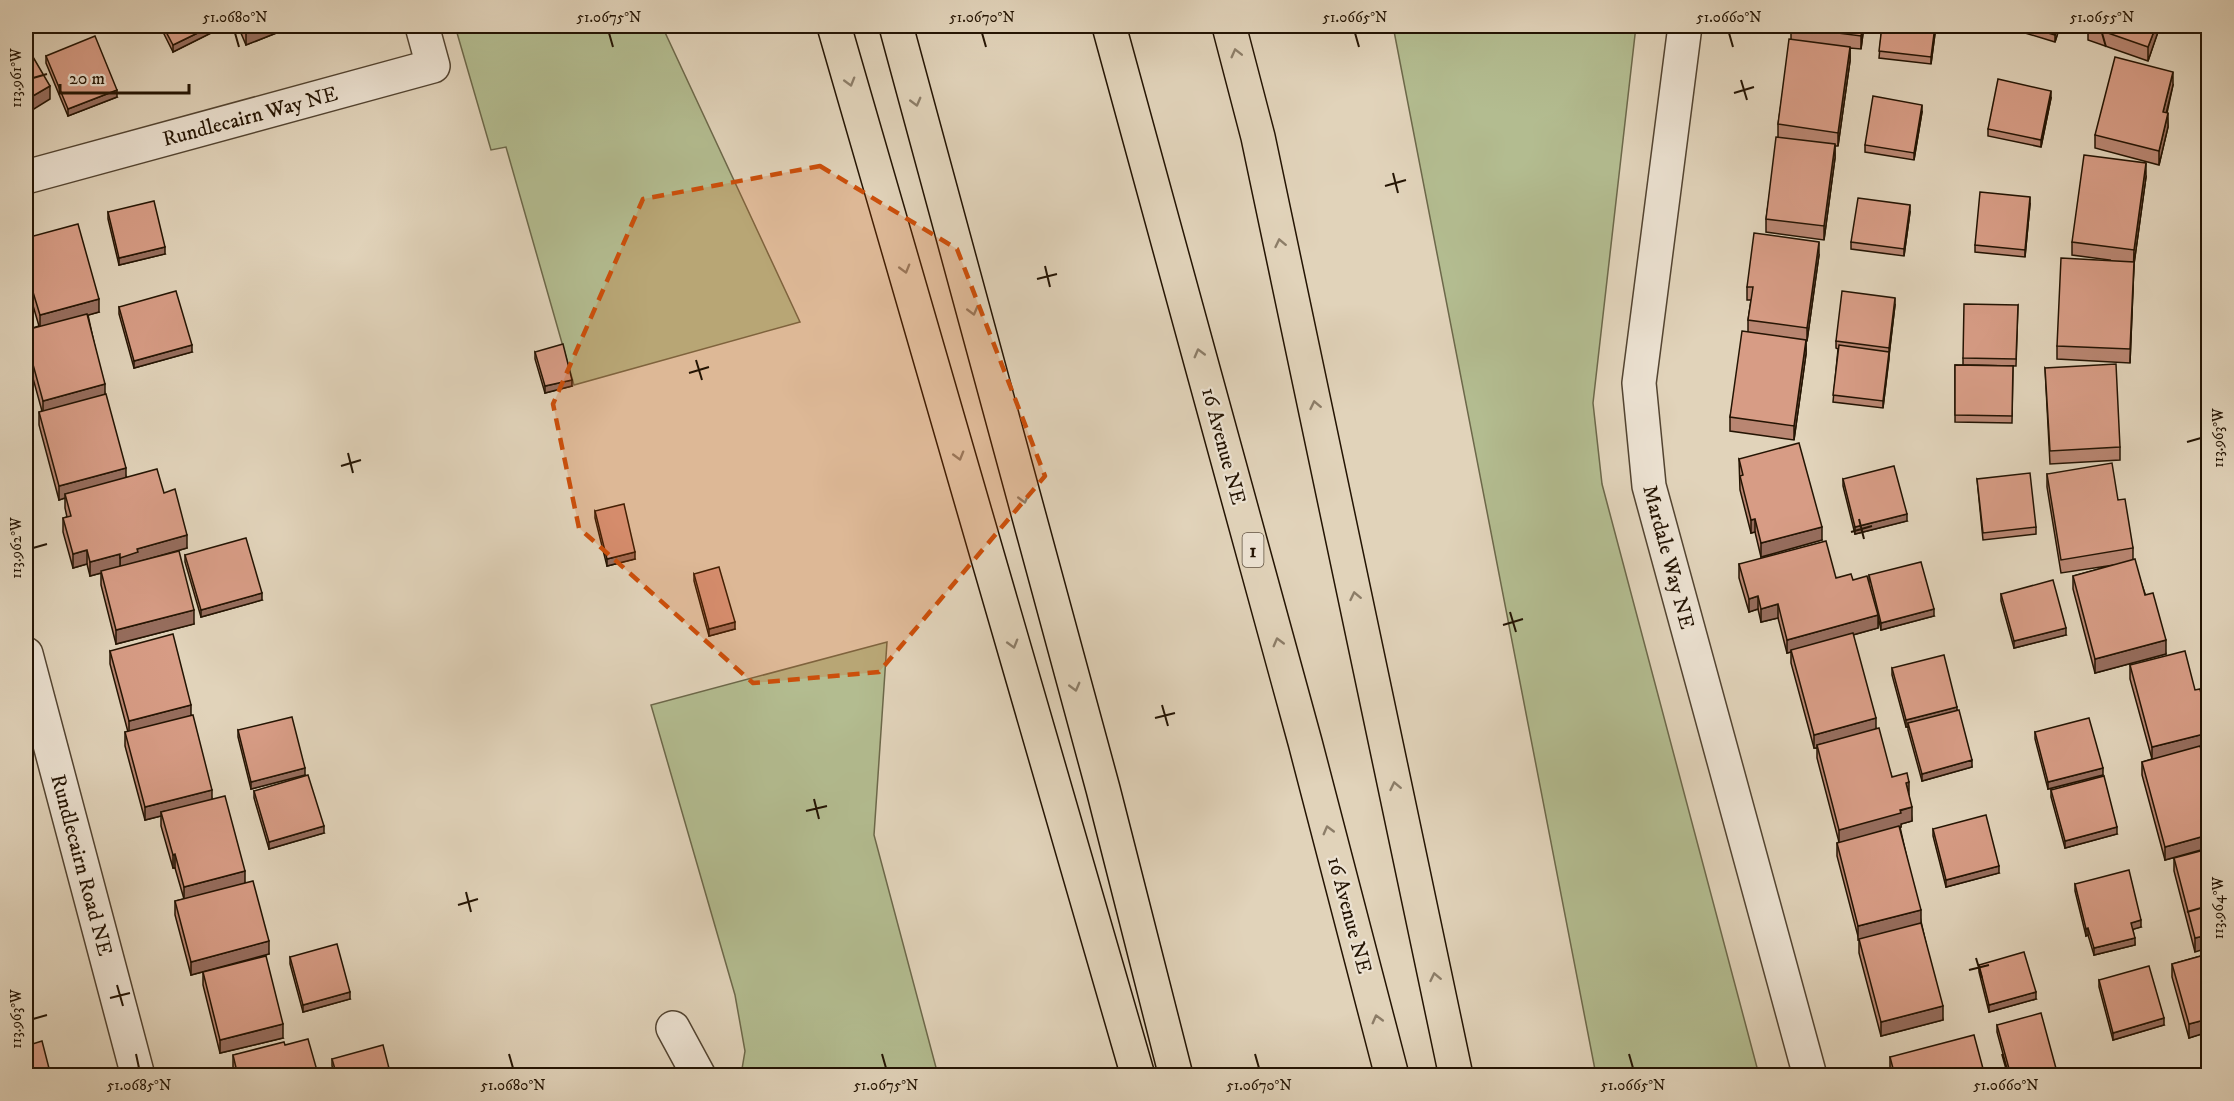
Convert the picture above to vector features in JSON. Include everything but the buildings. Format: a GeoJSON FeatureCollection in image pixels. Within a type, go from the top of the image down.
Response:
{"type":"FeatureCollection","features":[{"type":"Feature","properties":{"kind":"highway"},"geometry":{"type":"LineString","coordinates":[[834,26],[1138,1076]]}},
{"type":"Feature","properties":{"kind":"highway"},"geometry":{"type":"LineString","coordinates":[[896,26],[1097,766],[1176,1076]]}},
{"type":"Feature","properties":{"kind":"highway","name":"16 Avenue NE"},"geometry":{"type":"LineString","coordinates":[[1109,26],[1305,742],[1392,1076]]}},
{"type":"Feature","properties":{"kind":"highway"},"geometry":{"type":"LineString","coordinates":[[1229,26],[1258,137],[1456,1076]]}},
{"type":"Feature","properties":{"kind":"street","name":"Rundlecairn Way NE"},"geometry":{"type":"LineString","coordinates":[[26,177],[433,66],[422,26]]}},
{"type":"Feature","properties":{"kind":"street","name":"Mardale Way NE"},"geometry":{"type":"LineString","coordinates":[[1685,26],[1639,383],[1649,486],[1810,1076]]}},
{"type":"Feature","properties":{"kind":"street","name":"Rundlecairn Road NE"},"geometry":{"type":"LineString","coordinates":[[26,654],[138,1076]]}},
{"type":"Feature","properties":{"kind":"street"},"geometry":{"type":"LineString","coordinates":[[673,1028],[699,1076]]}},
{"type":"Feature","properties":{"kind":"highlighted area"},"geometry":{"type":"Polygon","coordinates":[[[820,166],[957,249],[1045,476],[879,672],[753,683],[579,528],[553,404],[643,199],[820,166]]]}},
{"type":"Feature","properties":{"kind":"green space"},"geometry":{"type":"Polygon","coordinates":[[[455,26],[662,26],[800,322],[574,385],[506,147],[491,150],[455,26]]]}},
{"type":"Feature","properties":{"kind":"green space"},"geometry":{"type":"Polygon","coordinates":[[[1393,26],[1636,26],[1593,403],[1602,484],[1759,1075],[1596,1075],[1393,26]]]}},
{"type":"Feature","properties":{"kind":"green space"},"geometry":{"type":"Polygon","coordinates":[[[887,642],[874,835],[938,1075],[741,1075],[745,1051],[735,995],[651,705],[887,642]]]}}]}
